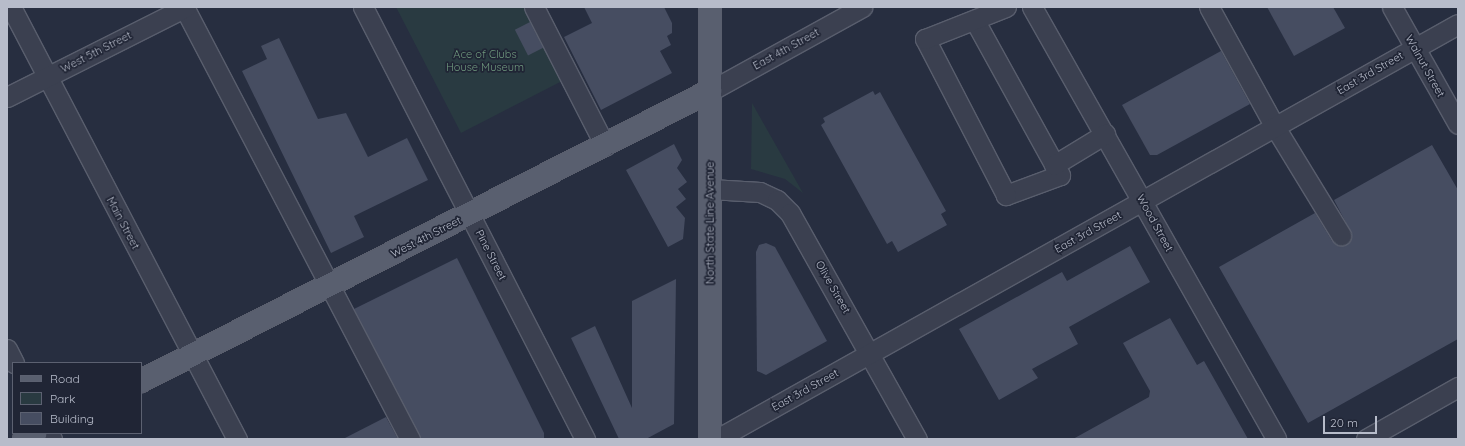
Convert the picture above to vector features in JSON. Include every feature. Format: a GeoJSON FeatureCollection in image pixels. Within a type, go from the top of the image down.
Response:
{"type":"FeatureCollection","features":[{"type":"Feature","properties":{"kind":"main road","name":"North State Line Avenue"},"geometry":{"type":"LineString","coordinates":[[710,7],[710,439]]}},
{"type":"Feature","properties":{"kind":"main road","name":"West 4th Street"},"geometry":{"type":"LineString","coordinates":[[142,381],[605,146],[710,91]]}},
{"type":"Feature","properties":{"kind":"main road"},"geometry":{"type":"LineString","coordinates":[[24,439],[34,434]]}},
{"type":"Feature","properties":{"kind":"street","name":"Main Street"},"geometry":{"type":"LineString","coordinates":[[11,7],[46,77],[237,439]]}},
{"type":"Feature","properties":{"kind":"street","name":"West 5th Street"},"geometry":{"type":"LineString","coordinates":[[7,97],[185,7]]}},
{"type":"Feature","properties":{"kind":"street"},"geometry":{"type":"LineString","coordinates":[[185,7],[410,439]]}},
{"type":"Feature","properties":{"kind":"street","name":"Pine Street"},"geometry":{"type":"LineString","coordinates":[[363,7],[585,439]]}},
{"type":"Feature","properties":{"kind":"street"},"geometry":{"type":"LineString","coordinates":[[534,7],[605,146]]}},
{"type":"Feature","properties":{"kind":"street","name":"East 4th Street"},"geometry":{"type":"LineString","coordinates":[[710,91],[862,7]]}},
{"type":"Feature","properties":{"kind":"street"},"geometry":{"type":"LineString","coordinates":[[975,21],[1060,175],[1006,195],[925,39],[975,21],[1006,7]]}},
{"type":"Feature","properties":{"kind":"street","name":"Wood Street"},"geometry":{"type":"LineString","coordinates":[[1032,7],[1276,439]]}},
{"type":"Feature","properties":{"kind":"street"},"geometry":{"type":"LineString","coordinates":[[1209,7],[1275,127],[1341,235]]}},
{"type":"Feature","properties":{"kind":"street","name":"Walnut Street"},"geometry":{"type":"LineString","coordinates":[[1392,7],[1458,124]]}},
{"type":"Feature","properties":{"kind":"street","name":"East 3rd Street"},"geometry":{"type":"LineString","coordinates":[[717,439],[1143,202],[1458,24]]}},
{"type":"Feature","properties":{"kind":"street"},"geometry":{"type":"LineString","coordinates":[[1054,164],[1105,134]]}},
{"type":"Feature","properties":{"kind":"street","name":"Olive Street"},"geometry":{"type":"LineString","coordinates":[[710,189],[749,190],[777,200],[790,214],[870,353],[917,439]]}},
{"type":"Feature","properties":{"kind":"street"},"geometry":{"type":"LineString","coordinates":[[7,349],[14,362]]}},
{"type":"Feature","properties":{"kind":"street"},"geometry":{"type":"LineString","coordinates":[[1366,439],[1458,387]]}},
{"type":"Feature","properties":{"kind":"green space","name":"Ace of Clubs House Museum"},"geometry":{"type":"Polygon","coordinates":[[[396,7],[530,7],[566,79],[461,133],[396,7]]]}},
{"type":"Feature","properties":{"kind":"green space"},"geometry":{"type":"Polygon","coordinates":[[[752,103],[803,193],[785,179],[751,169],[752,103]]]}},
{"type":"Feature","properties":{"kind":"building"},"geometry":{"type":"Polygon","coordinates":[[[584,7],[664,7],[672,23],[672,33],[667,36],[671,45],[660,51],[672,73],[601,110],[564,37],[592,23],[584,7]]]}},
{"type":"Feature","properties":{"kind":"building"},"geometry":{"type":"Polygon","coordinates":[[[1267,7],[1333,7],[1345,28],[1294,56],[1267,7]]]}},
{"type":"Feature","properties":{"kind":"building"},"geometry":{"type":"Polygon","coordinates":[[[530,22],[543,48],[528,56],[515,30],[530,22]]]}},
{"type":"Feature","properties":{"kind":"building"},"geometry":{"type":"Polygon","coordinates":[[[279,38],[318,119],[346,113],[368,157],[407,138],[428,180],[354,216],[364,237],[331,253],[242,71],[267,59],[261,46],[279,38]]]}},
{"type":"Feature","properties":{"kind":"building"},"geometry":{"type":"Polygon","coordinates":[[[1221,51],[1250,104],[1157,155],[1150,155],[1122,105],[1221,51]]]}},
{"type":"Feature","properties":{"kind":"building"},"geometry":{"type":"Polygon","coordinates":[[[873,91],[875,95],[880,92],[946,211],[941,214],[947,225],[898,252],[892,241],[887,244],[821,125],[825,122],[823,118],[873,91]]]}},
{"type":"Feature","properties":{"kind":"building"},"geometry":{"type":"Polygon","coordinates":[[[674,144],[682,160],[677,168],[687,182],[678,189],[686,199],[676,207],[685,218],[683,239],[668,247],[626,170],[674,144]]]}},
{"type":"Feature","properties":{"kind":"building"},"geometry":{"type":"Polygon","coordinates":[[[1432,145],[1458,190],[1458,339],[1308,423],[1219,267],[1315,213],[1332,241],[1346,245],[1352,234],[1334,200],[1432,145]]]}},
{"type":"Feature","properties":{"kind":"building"},"geometry":{"type":"Polygon","coordinates":[[[766,243],[775,247],[827,341],[766,375],[757,371],[756,252],[759,245],[766,243]]]}},
{"type":"Feature","properties":{"kind":"building"},"geometry":{"type":"Polygon","coordinates":[[[1130,246],[1150,282],[1069,327],[1078,344],[1032,369],[1038,378],[999,400],[959,329],[1062,272],[1067,281],[1130,246]]]}},
{"type":"Feature","properties":{"kind":"building"},"geometry":{"type":"Polygon","coordinates":[[[457,258],[544,433],[544,439],[421,439],[354,309],[457,258]]]}},
{"type":"Feature","properties":{"kind":"building"},"geometry":{"type":"Polygon","coordinates":[[[676,279],[674,424],[646,439],[619,439],[571,338],[595,326],[632,408],[632,301],[676,279]]]}},
{"type":"Feature","properties":{"kind":"building"},"geometry":{"type":"Polygon","coordinates":[[[1170,318],[1197,365],[1204,361],[1248,439],[1073,439],[1149,397],[1150,391],[1123,343],[1170,318]]]}},
{"type":"Feature","properties":{"kind":"building"},"geometry":{"type":"Polygon","coordinates":[[[386,417],[398,439],[343,439],[386,417]]]}}]}
